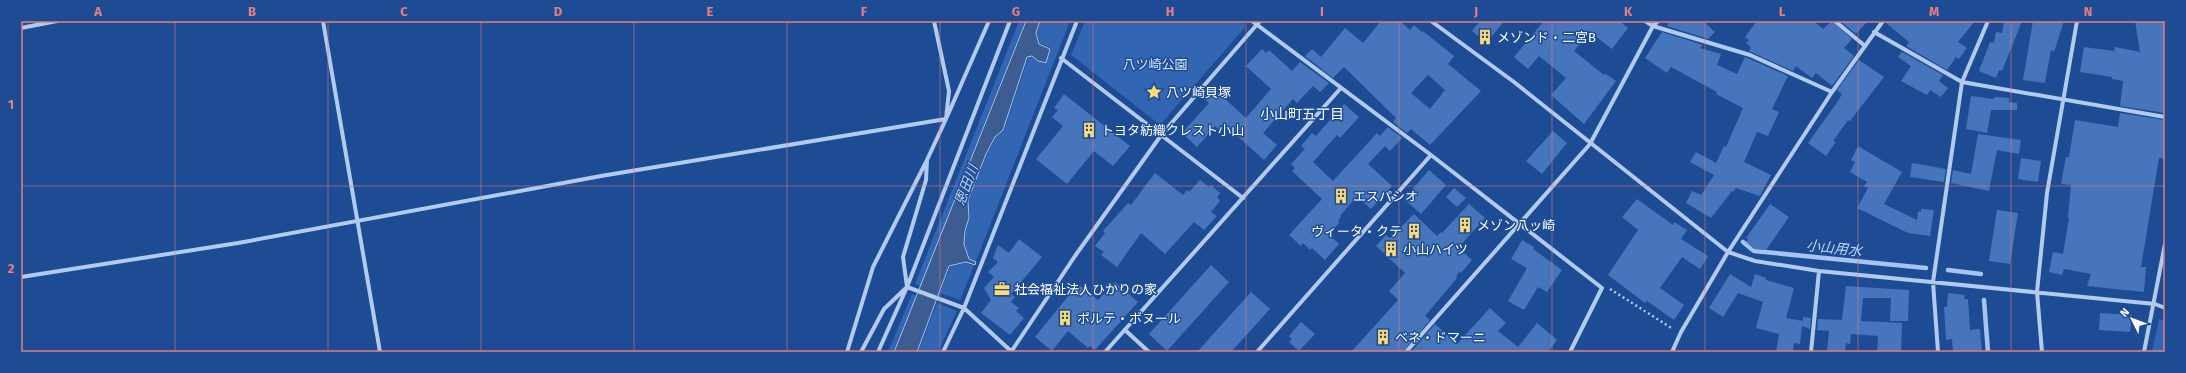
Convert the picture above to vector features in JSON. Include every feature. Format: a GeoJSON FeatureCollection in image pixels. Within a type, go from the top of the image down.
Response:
{"type":"FeatureCollection","features":[{"type":"Feature","properties":{"kind":"street"},"geometry":{"type":"LineString","coordinates":[[21,28],[57,21]]}},
{"type":"Feature","properties":{"kind":"street"},"geometry":{"type":"LineString","coordinates":[[323,21],[356,220],[380,352]]}},
{"type":"Feature","properties":{"kind":"street"},"geometry":{"type":"LineString","coordinates":[[934,21],[949,91],[946,119]]}},
{"type":"Feature","properties":{"kind":"street"},"geometry":{"type":"LineString","coordinates":[[847,352],[873,267],[927,160],[989,21]]}},
{"type":"Feature","properties":{"kind":"street"},"geometry":{"type":"LineString","coordinates":[[878,352],[907,287],[1010,21]]}},
{"type":"Feature","properties":{"kind":"street"},"geometry":{"type":"LineString","coordinates":[[944,352],[964,308],[1061,58],[1077,21]]}},
{"type":"Feature","properties":{"kind":"street"},"geometry":{"type":"LineString","coordinates":[[1252,21],[1259,23],[1340,89],[1431,155],[1602,288],[1570,352]]}},
{"type":"Feature","properties":{"kind":"street"},"geometry":{"type":"LineString","coordinates":[[1432,21],[1514,82],[1590,144],[1728,252],[1755,261],[1819,271],[2154,304],[2165,308]]}},
{"type":"Feature","properties":{"kind":"street"},"geometry":{"type":"LineString","coordinates":[[1645,21],[1653,26],[1750,55],[1832,92]]}},
{"type":"Feature","properties":{"kind":"street"},"geometry":{"type":"LineString","coordinates":[[1406,352],[1590,144],[1653,26],[1658,21]]}},
{"type":"Feature","properties":{"kind":"street"},"geometry":{"type":"LineString","coordinates":[[1835,21],[1865,46]]}},
{"type":"Feature","properties":{"kind":"street"},"geometry":{"type":"LineString","coordinates":[[1672,352],[1681,332],[1728,252],[1832,92],[1883,21]]}},
{"type":"Feature","properties":{"kind":"street"},"geometry":{"type":"LineString","coordinates":[[1938,352],[1933,282],[1962,82],[1988,21]]}},
{"type":"Feature","properties":{"kind":"street"},"geometry":{"type":"LineString","coordinates":[[2042,352],[2037,292],[2047,194],[2065,99],[2077,21]]}},
{"type":"Feature","properties":{"kind":"street"},"geometry":{"type":"LineString","coordinates":[[907,287],[964,308],[1011,352],[1075,256],[1162,134],[1259,23]]}},
{"type":"Feature","properties":{"kind":"street"},"geometry":{"type":"LineString","coordinates":[[1874,32],[1962,82],[2165,117]]}},
{"type":"Feature","properties":{"kind":"street"},"geometry":{"type":"LineString","coordinates":[[1061,58],[1162,134],[1243,198]]}},
{"type":"Feature","properties":{"kind":"street"},"geometry":{"type":"LineString","coordinates":[[1105,352],[1340,89]]}},
{"type":"Feature","properties":{"kind":"street"},"geometry":{"type":"LineString","coordinates":[[21,277],[238,243],[356,220],[601,176],[946,119]]}},
{"type":"Feature","properties":{"kind":"street"},"geometry":{"type":"LineString","coordinates":[[1257,352],[1431,155]]}},
{"type":"Feature","properties":{"kind":"street"},"geometry":{"type":"LineString","coordinates":[[907,287],[903,257],[926,180],[927,160]]}},
{"type":"Feature","properties":{"kind":"street"},"geometry":{"type":"LineString","coordinates":[[2144,352],[2165,244]]}},
{"type":"Feature","properties":{"kind":"street"},"geometry":{"type":"LineString","coordinates":[[1811,352],[1819,271]]}},
{"type":"Feature","properties":{"kind":"street"},"geometry":{"type":"LineString","coordinates":[[861,352],[884,309],[907,287]]}},
{"type":"Feature","properties":{"kind":"street"},"geometry":{"type":"LineString","coordinates":[[1125,330],[1149,352]]}},
{"type":"Feature","properties":{"kind":"path"},"geometry":{"type":"LineString","coordinates":[[1602,288],[1612,290],[1674,329]]}},
{"type":"Feature","properties":{"kind":"green space"},"geometry":{"type":"Polygon","coordinates":[[[1019,21],[1025,21],[920,286],[915,284],[1019,21]]]}},
{"type":"Feature","properties":{"kind":"green space"},"geometry":{"type":"Polygon","coordinates":[[[1041,21],[1070,21],[976,261],[969,258],[965,244],[966,231],[970,218],[969,200],[987,154],[996,137],[1004,130],[1028,58],[1033,57],[1038,62],[1046,64],[1051,48],[1040,43],[1037,33],[1041,21]]]}},
{"type":"Feature","properties":{"kind":"green space","name":"八ツ崎公園"},"geometry":{"type":"Polygon","coordinates":[[[1085,21],[1240,21],[1246,26],[1160,125],[1071,55],[1085,21]]]}},
{"type":"Feature","properties":{"kind":"green space"},"geometry":{"type":"Polygon","coordinates":[[[966,263],[974,266],[960,300],[940,293],[950,267],[966,263]]]}},
{"type":"Feature","properties":{"kind":"green space"},"geometry":{"type":"Polygon","coordinates":[[[912,294],[916,296],[893,352],[888,352],[912,294]]]}},
{"type":"Feature","properties":{"kind":"green space"},"geometry":{"type":"Polygon","coordinates":[[[937,303],[957,311],[938,352],[918,352],[937,303]]]}},
{"type":"Feature","properties":{"kind":"green space"},"geometry":{"type":"Polygon","coordinates":[[[2159,319],[2165,321],[2165,352],[2152,352],[2159,319]]]}},
{"type":"Feature","properties":{"kind":"water","name":"恩田川"},"geometry":{"type":"Polygon","coordinates":[[[1026,21],[1040,21],[1036,33],[1039,44],[1050,49],[1046,63],[1038,61],[1032,56],[1027,57],[1003,130],[995,137],[986,154],[968,200],[969,218],[965,231],[964,244],[969,259],[976,262],[975,265],[966,262],[949,266],[917,352],[894,352],[1026,21]]]}},
{"type":"Feature","properties":{"kind":"building"},"geometry":{"type":"Polygon","coordinates":[[[1381,21],[1400,21],[1410,30],[1414,25],[1454,56],[1448,64],[1481,91],[1430,145],[1411,129],[1407,133],[1393,122],[1396,118],[1344,67],[1333,78],[1305,56],[1312,49],[1321,57],[1345,28],[1363,43],[1381,21]],[[1428,75],[1411,93],[1430,109],[1445,90],[1428,75]]]}},
{"type":"Feature","properties":{"kind":"building","name":"メゾンド・二宮B"},"geometry":{"type":"Polygon","coordinates":[[[1480,21],[1504,21],[1487,43],[1472,31],[1480,21]]]}},
{"type":"Feature","properties":{"kind":"building"},"geometry":{"type":"Polygon","coordinates":[[[1544,21],[1619,21],[1628,28],[1612,49],[1590,32],[1574,51],[1604,75],[1606,74],[1616,81],[1584,124],[1551,95],[1566,78],[1539,56],[1528,69],[1514,57],[1544,21]]]}},
{"type":"Feature","properties":{"kind":"building"},"geometry":{"type":"Polygon","coordinates":[[[1670,21],[1703,21],[1715,32],[1708,39],[1667,26],[1670,21]]]}},
{"type":"Feature","properties":{"kind":"building"},"geometry":{"type":"Polygon","coordinates":[[[1757,21],[1813,21],[1823,29],[1832,21],[1852,39],[1844,48],[1854,56],[1832,86],[1816,73],[1812,78],[1796,66],[1793,71],[1749,51],[1751,47],[1746,43],[1749,40],[1745,37],[1757,21]]]}},
{"type":"Feature","properties":{"kind":"building"},"geometry":{"type":"Polygon","coordinates":[[[1840,21],[1868,21],[1856,34],[1840,21]]]}},
{"type":"Feature","properties":{"kind":"building"},"geometry":{"type":"Polygon","coordinates":[[[1886,21],[1975,21],[1958,42],[1967,48],[1959,59],[1956,57],[1947,70],[1906,46],[1909,42],[1886,23],[1886,21]]]}},
{"type":"Feature","properties":{"kind":"building"},"geometry":{"type":"Polygon","coordinates":[[[2004,21],[2022,21],[2002,71],[1999,70],[1996,78],[1979,71],[1990,42],[1994,43],[1996,32],[2002,33],[2004,21]]]}},
{"type":"Feature","properties":{"kind":"building"},"geometry":{"type":"Polygon","coordinates":[[[2033,21],[2064,21],[2054,52],[2051,50],[2045,83],[2023,80],[2033,21]]]}},
{"type":"Feature","properties":{"kind":"building"},"geometry":{"type":"Polygon","coordinates":[[[2135,21],[2165,21],[2165,113],[2120,106],[2123,81],[2112,79],[2112,77],[2080,72],[2084,47],[2114,51],[2115,47],[2140,52],[2135,21]]]}},
{"type":"Feature","properties":{"kind":"building"},"geometry":{"type":"Polygon","coordinates":[[[1662,32],[1703,45],[1700,48],[1721,54],[1717,65],[1737,74],[1745,57],[1788,76],[1772,109],[1779,112],[1768,136],[1757,132],[1744,162],[1771,175],[1760,196],[1736,188],[1711,218],[1686,203],[1692,191],[1701,195],[1714,175],[1690,162],[1696,152],[1716,163],[1724,146],[1726,147],[1743,108],[1671,67],[1667,73],[1645,58],[1662,32]]]}},
{"type":"Feature","properties":{"kind":"building"},"geometry":{"type":"Polygon","coordinates":[[[1262,49],[1266,53],[1269,50],[1292,71],[1300,62],[1329,83],[1320,92],[1313,86],[1297,103],[1293,99],[1263,133],[1277,145],[1264,160],[1224,124],[1218,129],[1215,126],[1197,147],[1182,133],[1209,103],[1203,98],[1213,88],[1246,118],[1271,89],[1246,66],[1262,49]]]}},
{"type":"Feature","properties":{"kind":"building"},"geometry":{"type":"Polygon","coordinates":[[[1902,52],[1943,75],[1939,81],[1948,88],[1941,97],[1930,90],[1927,95],[1901,81],[1911,66],[1898,57],[1902,52]]]}},
{"type":"Feature","properties":{"kind":"building"},"geometry":{"type":"Polygon","coordinates":[[[1859,60],[1884,77],[1850,121],[1848,120],[1833,141],[1836,142],[1826,156],[1808,143],[1838,101],[1842,94],[1837,90],[1859,60]]]}},
{"type":"Feature","properties":{"kind":"building"},"geometry":{"type":"Polygon","coordinates":[[[1064,94],[1130,146],[1113,166],[1094,151],[1067,184],[1036,159],[1063,126],[1052,117],[1058,110],[1054,108],[1064,94]]]}},
{"type":"Feature","properties":{"kind":"building"},"geometry":{"type":"Polygon","coordinates":[[[1971,96],[1994,99],[1994,97],[2009,98],[2009,102],[2017,103],[2017,110],[1991,110],[1987,133],[1966,129],[1971,96]]]}},
{"type":"Feature","properties":{"kind":"building"},"geometry":{"type":"Polygon","coordinates":[[[1344,104],[1359,117],[1340,138],[1337,135],[1313,162],[1333,181],[1377,133],[1380,136],[1388,127],[1402,138],[1390,151],[1385,146],[1368,164],[1392,186],[1371,209],[1357,196],[1340,216],[1341,217],[1338,221],[1339,223],[1329,235],[1339,244],[1325,260],[1312,248],[1310,250],[1303,243],[1301,246],[1289,235],[1322,199],[1292,171],[1295,168],[1291,164],[1305,149],[1301,146],[1312,133],[1316,136],[1344,104]]]}},
{"type":"Feature","properties":{"kind":"building"},"geometry":{"type":"Polygon","coordinates":[[[2120,113],[2165,120],[2165,159],[2159,158],[2141,267],[2146,267],[2144,292],[2087,286],[2091,274],[2064,269],[2062,275],[2049,272],[2053,252],[2063,254],[2069,218],[2071,185],[2061,184],[2066,157],[2069,157],[2075,120],[2118,127],[2120,113]]]}},
{"type":"Feature","properties":{"kind":"building"},"geometry":{"type":"Polygon","coordinates":[[[1553,131],[1567,143],[1542,174],[1526,161],[1553,131]]]}},
{"type":"Feature","properties":{"kind":"building"},"geometry":{"type":"Polygon","coordinates":[[[1978,134],[2021,140],[2019,154],[1997,150],[1989,191],[1951,183],[1953,170],[1971,174],[1978,134]]]}},
{"type":"Feature","properties":{"kind":"building"},"geometry":{"type":"Polygon","coordinates":[[[1858,146],[1902,172],[1884,204],[1917,220],[1918,211],[1921,212],[1921,209],[1934,210],[1930,236],[1908,233],[1857,208],[1868,188],[1864,186],[1867,182],[1850,172],[1855,162],[1851,160],[1858,146]]]}},
{"type":"Feature","properties":{"kind":"building"},"geometry":{"type":"Polygon","coordinates":[[[2021,158],[2041,161],[2038,182],[2018,179],[2021,158]]]}},
{"type":"Feature","properties":{"kind":"building"},"geometry":{"type":"Polygon","coordinates":[[[1912,163],[1946,169],[1944,182],[1910,177],[1912,163]]]}},
{"type":"Feature","properties":{"kind":"building"},"geometry":{"type":"Polygon","coordinates":[[[1429,170],[1446,185],[1421,214],[1404,199],[1429,170]]]}},
{"type":"Feature","properties":{"kind":"building"},"geometry":{"type":"Polygon","coordinates":[[[1155,173],[1183,195],[1187,190],[1189,192],[1200,180],[1209,187],[1211,185],[1220,193],[1217,197],[1220,201],[1211,212],[1217,216],[1204,230],[1194,222],[1165,254],[1141,233],[1117,267],[1101,255],[1104,252],[1095,246],[1105,233],[1103,231],[1128,203],[1131,205],[1155,173]]]}},
{"type":"Feature","properties":{"kind":"building"},"geometry":{"type":"Polygon","coordinates":[[[1454,188],[1466,198],[1457,207],[1446,197],[1454,188]]]}},
{"type":"Feature","properties":{"kind":"building"},"geometry":{"type":"Polygon","coordinates":[[[1637,199],[1673,225],[1674,222],[1687,230],[1681,239],[1708,256],[1700,269],[1682,257],[1660,288],[1684,305],[1674,320],[1647,301],[1645,303],[1608,275],[1638,230],[1622,217],[1637,199]]]}},
{"type":"Feature","properties":{"kind":"building"},"geometry":{"type":"Polygon","coordinates":[[[1469,204],[1485,218],[1458,248],[1472,260],[1461,273],[1459,272],[1456,277],[1457,278],[1425,316],[1430,320],[1403,352],[1351,352],[1398,300],[1389,291],[1405,273],[1376,246],[1386,235],[1390,238],[1414,214],[1437,236],[1441,232],[1442,233],[1469,204]]]}},
{"type":"Feature","properties":{"kind":"building"},"geometry":{"type":"Polygon","coordinates":[[[1770,204],[1789,217],[1766,250],[1754,249],[1746,242],[1748,239],[1746,238],[1770,204]]]}},
{"type":"Feature","properties":{"kind":"building"},"geometry":{"type":"Polygon","coordinates":[[[1997,210],[2018,213],[2010,264],[1989,261],[1997,210]]]}},
{"type":"Feature","properties":{"kind":"building"},"geometry":{"type":"Polygon","coordinates":[[[1019,239],[1042,257],[1011,294],[1015,297],[1011,302],[1019,308],[1016,311],[1024,318],[1010,335],[981,313],[991,300],[984,288],[994,277],[988,272],[998,262],[993,258],[998,245],[1009,253],[1019,239]]]}},
{"type":"Feature","properties":{"kind":"building"},"geometry":{"type":"Polygon","coordinates":[[[1522,240],[1534,247],[1533,249],[1562,270],[1547,292],[1538,287],[1524,310],[1508,301],[1527,268],[1511,259],[1522,240]]]}},
{"type":"Feature","properties":{"kind":"building"},"geometry":{"type":"Polygon","coordinates":[[[1211,265],[1229,282],[1167,351],[1149,334],[1211,265]]]}},
{"type":"Feature","properties":{"kind":"building"},"geometry":{"type":"Polygon","coordinates":[[[1730,274],[1751,287],[1755,274],[1766,278],[1766,280],[1794,288],[1786,318],[1803,321],[1803,317],[1811,318],[1810,329],[1802,326],[1800,344],[1794,343],[1793,352],[1776,352],[1779,334],[1756,328],[1763,302],[1738,293],[1723,317],[1709,308],[1730,274]]]}},
{"type":"Feature","properties":{"kind":"building"},"geometry":{"type":"Polygon","coordinates":[[[1115,282],[1138,302],[1095,350],[1090,346],[1088,348],[1068,331],[1052,351],[1035,337],[1078,284],[1098,300],[1115,282]]]}},
{"type":"Feature","properties":{"kind":"building"},"geometry":{"type":"Polygon","coordinates":[[[1846,286],[1909,290],[1908,321],[1890,321],[1891,298],[1863,298],[1861,321],[1902,323],[1901,352],[1877,352],[1878,336],[1851,334],[1850,344],[1846,343],[1845,352],[1827,351],[1829,331],[1817,330],[1818,319],[1842,320],[1846,286]]]}},
{"type":"Feature","properties":{"kind":"building"},"geometry":{"type":"Polygon","coordinates":[[[1251,292],[1270,309],[1231,352],[1197,352],[1251,292]]]}},
{"type":"Feature","properties":{"kind":"building"},"geometry":{"type":"Polygon","coordinates":[[[1948,293],[1965,295],[1964,299],[1968,299],[1970,330],[1980,329],[1982,352],[1953,352],[1952,339],[1946,340],[1944,307],[1947,307],[1948,293]]]}},
{"type":"Feature","properties":{"kind":"building"},"geometry":{"type":"Polygon","coordinates":[[[1490,308],[1506,323],[1498,331],[1518,347],[1537,323],[1557,340],[1548,352],[1411,352],[1435,324],[1457,344],[1490,308]]]}},
{"type":"Feature","properties":{"kind":"building"},"geometry":{"type":"Polygon","coordinates":[[[2100,313],[2132,315],[2130,332],[2099,330],[2100,313]]]}},
{"type":"Feature","properties":{"kind":"building"},"geometry":{"type":"Polygon","coordinates":[[[1301,322],[1315,334],[1299,351],[1289,342],[1292,339],[1289,336],[1301,322]]]}},
{"type":"Feature","properties":{"kind":"waterway","name":"小山用水"},"geometry":{"type":"LineString","coordinates":[[1743,242],[1754,251],[1926,268]]}},
{"type":"Feature","properties":{"kind":"waterway","name":"小山用水"},"geometry":{"type":"LineString","coordinates":[[1948,270],[1981,274]]}},
{"type":"Feature","properties":{"kind":"waterway","name":"小山用水"},"geometry":{"type":"LineString","coordinates":[[1984,300],[1988,352]]}},
{"type":"Feature","properties":{"kind":"place","name":"メゾンド・二宮B"},"geometry":{"type":"Point","coordinates":[1485,37]}},
{"type":"Feature","properties":{"kind":"place","name":"八ツ崎貝塚"},"geometry":{"type":"Point","coordinates":[1154,92]}},
{"type":"Feature","properties":{"kind":"place","name":"トヨタ紡織クレスト小山"},"geometry":{"type":"Point","coordinates":[1089,130]}},
{"type":"Feature","properties":{"kind":"place","name":"エスパシオ"},"geometry":{"type":"Point","coordinates":[1341,196]}},
{"type":"Feature","properties":{"kind":"place","name":"メゾン八ッ崎"},"geometry":{"type":"Point","coordinates":[1465,225]}},
{"type":"Feature","properties":{"kind":"place","name":"ヴィータ・クテ"},"geometry":{"type":"Point","coordinates":[1414,231]}},
{"type":"Feature","properties":{"kind":"place","name":"小山ハイツ"},"geometry":{"type":"Point","coordinates":[1391,249]}},
{"type":"Feature","properties":{"kind":"place","name":"社会福祉法人ひかりの家"},"geometry":{"type":"Point","coordinates":[1002,289]}},
{"type":"Feature","properties":{"kind":"place","name":"ポルテ・ボヌール"},"geometry":{"type":"Point","coordinates":[1065,318]}},
{"type":"Feature","properties":{"kind":"place","name":"ベネ・ドマーニ"},"geometry":{"type":"Point","coordinates":[1383,337]}},
{"type":"Feature","properties":{"kind":"district","name":"小山町五丁目"},"geometry":{"type":"Point","coordinates":[1302,114]}}]}
